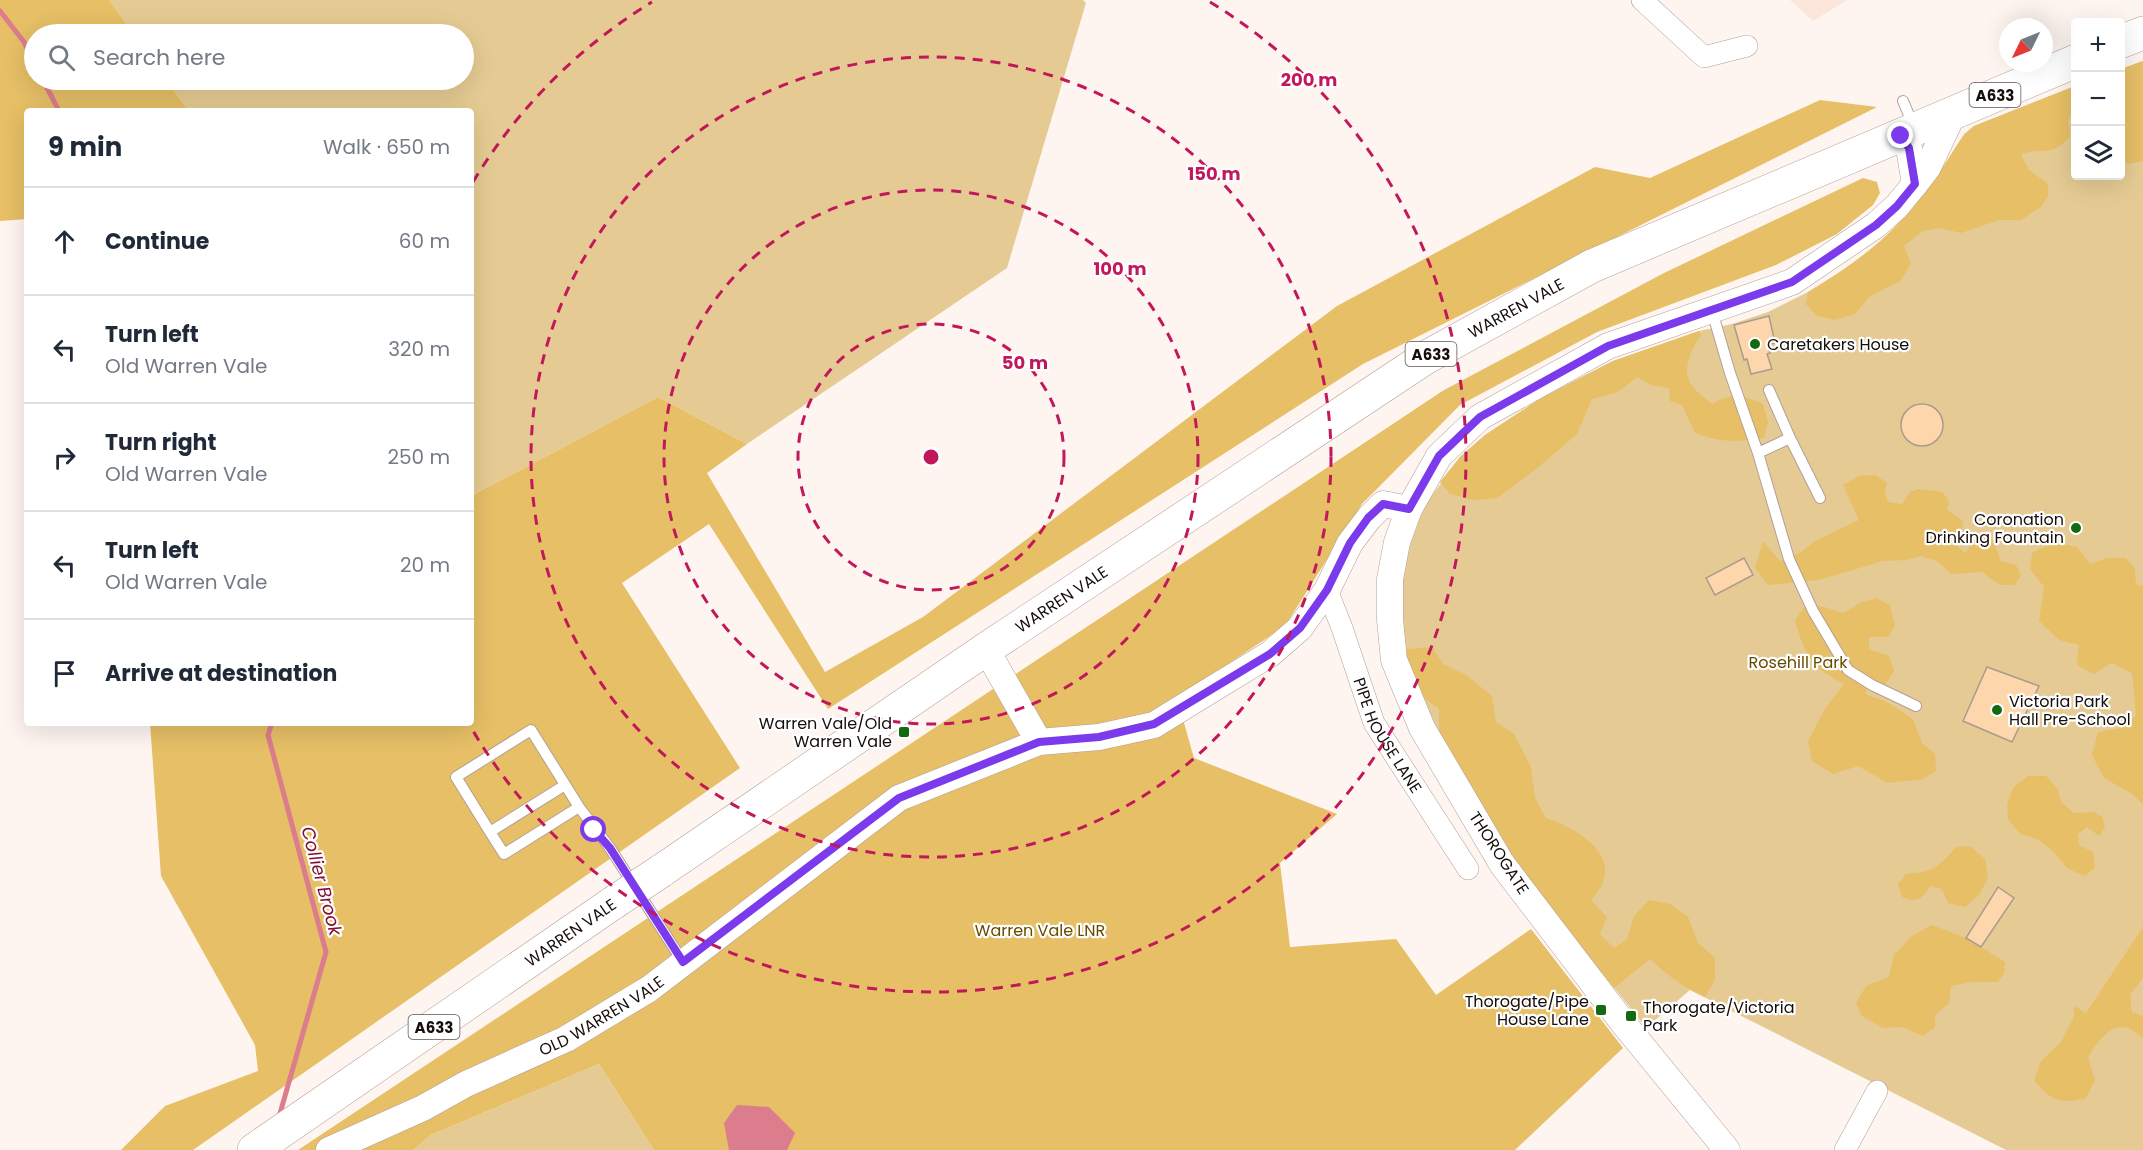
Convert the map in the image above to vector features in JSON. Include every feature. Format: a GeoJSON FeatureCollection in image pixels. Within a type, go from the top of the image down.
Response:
{"type":"FeatureCollection","features":[{"type":"Feature","properties":{"kind":"main road"},"geometry":{"type":"LineString","coordinates":[[2125,40],[2143,33]]}},
{"type":"Feature","properties":{"kind":"main road","name":"A633"},"geometry":{"type":"LineString","coordinates":[[1906,122],[1954,112],[2071,63]]}},
{"type":"Feature","properties":{"kind":"main road","name":"WARREN VALE"},"geometry":{"type":"LineString","coordinates":[[254,1150],[986,649],[1425,357],[1592,266],[1906,122]]}},
{"type":"Feature","properties":{"kind":"street"},"geometry":{"type":"LineString","coordinates":[[1642,0],[1704,57],[1747,46]]}},
{"type":"Feature","properties":{"kind":"street"},"geometry":{"type":"LineString","coordinates":[[1409,509],[1439,456],[1480,417],[1608,346],[1792,282],[1876,225],[1897,206],[1928,167],[1954,112]]}},
{"type":"Feature","properties":{"kind":"street"},"geometry":{"type":"LineString","coordinates":[[1906,122],[1915,184]]}},
{"type":"Feature","properties":{"kind":"street","name":"OLD WARREN VALE"},"geometry":{"type":"LineString","coordinates":[[329,1150],[423,1108],[466,1084],[566,1039],[649,989],[899,798],[1039,742],[1099,737],[1154,724],[1270,654],[1300,628],[1327,590],[1350,543],[1368,518],[1383,504],[1409,509]]}},
{"type":"Feature","properties":{"kind":"street","name":"THOROGATE"},"geometry":{"type":"LineString","coordinates":[[1409,509],[1397,542],[1390,579],[1390,620],[1394,660],[1422,728],[1502,864],[1624,1024],[1727,1150]]}},
{"type":"Feature","properties":{"kind":"street","name":"PIPE HOUSE LANE"},"geometry":{"type":"LineString","coordinates":[[1327,590],[1374,723],[1468,869]]}},
{"type":"Feature","properties":{"kind":"street"},"geometry":{"type":"LineString","coordinates":[[986,649],[1039,742]]}},
{"type":"Feature","properties":{"kind":"street"},"geometry":{"type":"LineString","coordinates":[[1845,1150],[1877,1091]]}},
{"type":"Feature","properties":{"kind":"lane"},"geometry":{"type":"LineString","coordinates":[[1712,311],[1730,373],[1758,453],[1789,559],[1813,611],[1848,670],[1872,685],[1916,706]]}},
{"type":"Feature","properties":{"kind":"lane"},"geometry":{"type":"LineString","coordinates":[[1769,390],[1820,498]]}},
{"type":"Feature","properties":{"kind":"lane"},"geometry":{"type":"LineString","coordinates":[[1758,453],[1790,438]]}},
{"type":"Feature","properties":{"kind":"lane"},"geometry":{"type":"LineString","coordinates":[[579,807],[504,854],[456,777],[531,730],[579,807],[610,848],[683,962]]}},
{"type":"Feature","properties":{"kind":"lane"},"geometry":{"type":"LineString","coordinates":[[490,832],[565,785]]}},
{"type":"Feature","properties":{"kind":"shaded area"},"geometry":{"type":"Polygon","coordinates":[[[1790,0],[1847,0],[1813,21],[1790,0]]]}},
{"type":"Feature","properties":{"kind":"shaded area"},"geometry":{"type":"Polygon","coordinates":[[[737,1105],[769,1107],[795,1133],[787,1150],[729,1150],[724,1123],[737,1105]]]}},
{"type":"Feature","properties":{"kind":"green space"},"geometry":{"type":"Polygon","coordinates":[[[0,0],[109,0],[127,24],[24,24],[24,90],[173,90],[187,108],[24,108],[24,219],[0,221],[0,0]]]}},
{"type":"Feature","properties":{"kind":"green space"},"geometry":{"type":"Polygon","coordinates":[[[109,0],[1083,0],[1086,3],[1007,268],[747,444],[658,397],[474,494],[474,108],[187,108],[173,90],[474,90],[474,24],[127,24],[109,0]]]}},
{"type":"Feature","properties":{"kind":"green space","name":"Rosehill Park"},"geometry":{"type":"Polygon","coordinates":[[[2143,61],[2143,1150],[2006,1150],[1690,990],[1646,1028],[1513,860],[1428,716],[1403,661],[1401,584],[1419,513],[1460,457],[1485,435],[1541,398],[1613,361],[1699,331],[1732,324],[1768,312],[1808,292],[1849,267],[1882,240],[1911,210],[1964,134],[1974,126],[2071,88],[2071,180],[2125,180],[2125,68],[2143,61]]]}},
{"type":"Feature","properties":{"kind":"green space"},"geometry":{"type":"Polygon","coordinates":[[[2143,61],[2143,161],[2128,164],[2125,162],[2125,68],[2143,61]]]}},
{"type":"Feature","properties":{"kind":"green space"},"geometry":{"type":"Polygon","coordinates":[[[2071,88],[2071,114],[2068,120],[2070,136],[2057,148],[2021,155],[2029,170],[2048,184],[2048,196],[2041,207],[2021,220],[1999,220],[1961,233],[1940,228],[1923,231],[1904,246],[1911,264],[1900,281],[1869,297],[1855,314],[1835,320],[1817,316],[1806,304],[1808,292],[1862,256],[1899,223],[1926,191],[1960,141],[1974,126],[2071,88]]]}},
{"type":"Feature","properties":{"kind":"green space"},"geometry":{"type":"Polygon","coordinates":[[[1820,100],[1877,107],[1363,364],[828,709],[709,524],[622,583],[740,768],[193,1150],[121,1150],[165,1106],[258,1071],[255,1045],[161,876],[150,726],[474,726],[474,494],[658,397],[747,444],[707,473],[825,672],[923,617],[1337,306],[1595,167],[1650,178],[1820,100]]]}},
{"type":"Feature","properties":{"kind":"green space","name":"Warren Vale LNR"},"geometry":{"type":"Polygon","coordinates":[[[1863,178],[1877,182],[1880,193],[1873,205],[1837,234],[1776,265],[1597,332],[1460,405],[1362,504],[1285,626],[1171,702],[1184,723],[1194,758],[1337,814],[1280,863],[1290,947],[1396,939],[1436,995],[1531,929],[1623,1048],[1515,1150],[654,1150],[599,1064],[431,1135],[413,1150],[298,1150],[1444,390],[1664,273],[1863,178]]]}},
{"type":"Feature","properties":{"kind":"green space"},"geometry":{"type":"Polygon","coordinates":[[[1699,331],[1701,335],[1691,352],[1687,365],[1691,384],[1712,404],[1738,396],[1763,404],[1768,422],[1764,438],[1730,441],[1695,433],[1682,405],[1670,401],[1669,388],[1651,385],[1637,377],[1618,392],[1592,399],[1577,434],[1497,498],[1474,500],[1450,494],[1440,482],[1460,457],[1485,435],[1541,398],[1613,361],[1699,331]]]}},
{"type":"Feature","properties":{"kind":"green space"},"geometry":{"type":"Polygon","coordinates":[[[1875,475],[1887,483],[1885,493],[1888,502],[1902,504],[1910,492],[1919,489],[1943,492],[1949,502],[1947,510],[1963,521],[1961,534],[1954,543],[1965,553],[1979,535],[1993,540],[2001,561],[2016,565],[2021,575],[2015,585],[2000,585],[1982,572],[1951,574],[1939,562],[1921,556],[1907,560],[1883,561],[1819,580],[1768,585],[1755,568],[1763,541],[1780,561],[1859,520],[1843,485],[1859,476],[1875,475]]]}},
{"type":"Feature","properties":{"kind":"green space"},"geometry":{"type":"Polygon","coordinates":[[[2053,542],[2077,547],[2090,564],[2107,558],[2126,558],[2135,569],[2136,584],[2143,586],[2143,804],[2132,794],[2104,778],[2092,755],[2098,732],[2121,728],[2136,716],[2132,673],[2111,663],[2094,674],[2077,665],[2079,645],[2059,640],[2039,621],[2044,587],[2030,569],[2032,553],[2053,542]]]}},
{"type":"Feature","properties":{"kind":"green space"},"geometry":{"type":"Polygon","coordinates":[[[1876,598],[1890,605],[1895,626],[1888,637],[1869,637],[1869,649],[1889,656],[1894,671],[1886,684],[1868,688],[1865,694],[1887,702],[1913,719],[1922,743],[1935,754],[1936,771],[1923,779],[1888,783],[1858,766],[1833,774],[1812,761],[1808,741],[1825,709],[1844,684],[1816,666],[1806,652],[1795,621],[1804,607],[1824,607],[1843,613],[1862,602],[1876,598]]]}},
{"type":"Feature","properties":{"kind":"green space"},"geometry":{"type":"Polygon","coordinates":[[[1432,647],[1443,664],[1466,675],[1492,696],[1496,722],[1514,734],[1531,767],[1535,798],[1546,818],[1574,830],[1596,849],[1603,860],[1605,872],[1601,885],[1591,900],[1607,917],[1600,934],[1614,948],[1627,939],[1634,916],[1649,900],[1670,904],[1688,917],[1698,943],[1715,958],[1715,980],[1705,997],[1676,981],[1650,959],[1614,988],[1513,860],[1439,734],[1439,709],[1418,693],[1403,650],[1432,647]]]}},
{"type":"Feature","properties":{"kind":"green space"},"geometry":{"type":"Polygon","coordinates":[[[2028,776],[2046,776],[2058,789],[2061,802],[2074,813],[2094,812],[2102,817],[2105,828],[2099,836],[2087,827],[2078,834],[2079,845],[2093,852],[2095,868],[2084,876],[2067,868],[2054,852],[2037,839],[2020,834],[2008,819],[2007,804],[2013,788],[2028,776]]]}},
{"type":"Feature","properties":{"kind":"green space"},"geometry":{"type":"Polygon","coordinates":[[[1970,846],[1985,859],[1988,878],[1979,895],[1965,907],[1948,903],[1942,889],[1930,886],[1919,899],[1912,900],[1902,897],[1898,884],[1906,874],[1929,870],[1940,864],[1956,847],[1970,846]]]}},
{"type":"Feature","properties":{"kind":"green space"},"geometry":{"type":"Polygon","coordinates":[[[1932,925],[1966,938],[2005,962],[2004,973],[1998,982],[1972,982],[1951,986],[1949,1003],[1935,1015],[1935,1027],[1923,1036],[1902,1027],[1883,1028],[1862,1016],[1856,1003],[1866,986],[1889,977],[1894,955],[1912,936],[1932,925]]]}},
{"type":"Feature","properties":{"kind":"green space"},"geometry":{"type":"Polygon","coordinates":[[[2143,927],[2143,978],[2130,995],[2132,1012],[2143,1016],[2143,1038],[2127,1028],[2120,1027],[2108,1032],[2098,1042],[2088,1058],[2095,1080],[2086,1098],[2069,1101],[2056,1099],[2045,1092],[2034,1080],[2041,1061],[2061,1042],[2074,1017],[2074,1006],[2086,1013],[2143,927]]]}},
{"type":"Feature","properties":{"kind":"green space"},"geometry":{"type":"Polygon","coordinates":[[[599,1064],[654,1150],[413,1150],[431,1135],[599,1064]]]}},
{"type":"Feature","properties":{"kind":"building","name":"Caretakers House"},"geometry":{"type":"Polygon","coordinates":[[[1769,316],[1775,343],[1767,345],[1770,353],[1767,354],[1772,369],[1751,374],[1747,359],[1744,360],[1734,325],[1769,316]]]}},
{"type":"Feature","properties":{"kind":"building"},"geometry":{"type":"Polygon","coordinates":[[[1922,404],[1937,410],[1943,425],[1937,440],[1922,446],[1907,440],[1901,425],[1907,410],[1922,404]]]}},
{"type":"Feature","properties":{"kind":"building"},"geometry":{"type":"Polygon","coordinates":[[[1744,558],[1753,575],[1715,595],[1706,578],[1744,558]]]}},
{"type":"Feature","properties":{"kind":"building","name":"Victoria Park Hall Pre-School"},"geometry":{"type":"Polygon","coordinates":[[[1987,667],[2039,686],[2012,742],[1963,721],[1987,667]]]}},
{"type":"Feature","properties":{"kind":"building"},"geometry":{"type":"Polygon","coordinates":[[[1998,887],[2014,898],[1981,947],[1966,938],[1998,887]]]}},
{"type":"Feature","properties":{"kind":"waterway","name":"Collier Brook"},"geometry":{"type":"LineString","coordinates":[[0,11],[24,42]]}},
{"type":"Feature","properties":{"kind":"waterway","name":"Collier Brook"},"geometry":{"type":"LineString","coordinates":[[48,90],[57,108]]}},
{"type":"Feature","properties":{"kind":"waterway","name":"Collier Brook"},"geometry":{"type":"LineString","coordinates":[[271,726],[268,735],[326,952],[279,1117]]}},
{"type":"Feature","properties":{"kind":"place","name":"Caretakers House"},"geometry":{"type":"Point","coordinates":[1755,344]}},
{"type":"Feature","properties":{"kind":"place","name":"Coronation Drinking Fountain"},"geometry":{"type":"Point","coordinates":[2076,528]}},
{"type":"Feature","properties":{"kind":"place","name":"Victoria Park Hall Pre-School"},"geometry":{"type":"Point","coordinates":[1997,710]}},
{"type":"Feature","properties":{"kind":"place","name":"Warren Vale/Old Warren Vale"},"geometry":{"type":"Point","coordinates":[904,732]}},
{"type":"Feature","properties":{"kind":"place","name":"Thorogate/Pipe House Lane"},"geometry":{"type":"Point","coordinates":[1601,1010]}},
{"type":"Feature","properties":{"kind":"place","name":"Thorogate/Victoria Park"},"geometry":{"type":"Point","coordinates":[1631,1016]}},
{"type":"Feature","properties":{"kind":"route"},"geometry":{"type":"LineString","coordinates":[[594,830],[610,848],[683,962],[899,798],[1039,742],[1099,737],[1154,724],[1270,654],[1300,628],[1327,590],[1350,543],[1368,518],[1383,504],[1409,509],[1439,456],[1480,417],[1608,346],[1792,282],[1876,225],[1897,206],[1915,184],[1909,148],[1901,136]]}}]}
